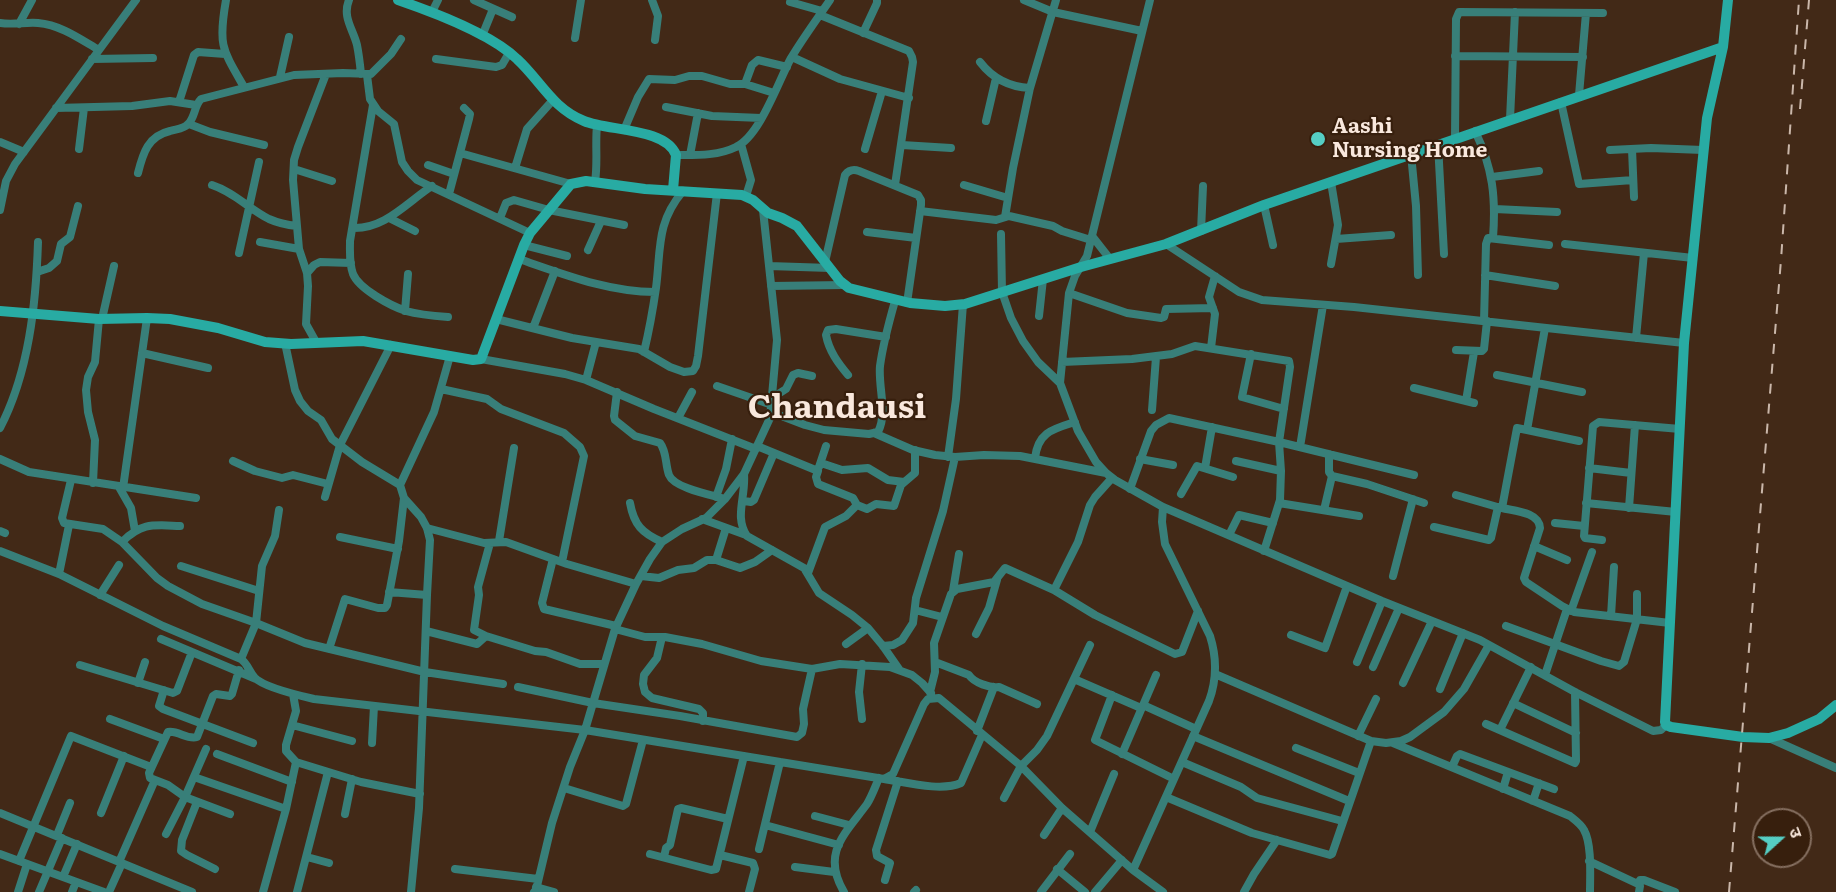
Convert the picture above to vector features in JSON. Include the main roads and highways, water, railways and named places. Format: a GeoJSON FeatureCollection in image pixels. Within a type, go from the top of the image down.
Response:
{"type":"FeatureCollection","features":[{"type":"Feature","properties":{"kind":"railway"},"geometry":{"type":"LineString","coordinates":[[1729,892],[1781,260],[1799,0]]}},
{"type":"Feature","properties":{"kind":"railway"},"geometry":{"type":"LineString","coordinates":[[1800,109],[1809,0]]}},
{"type":"Feature","properties":{"kind":"place","name":"Aashi Nursing Home"},"geometry":{"type":"Point","coordinates":[1318,139]}},
{"type":"Feature","properties":{"kind":"district","name":"Chandausi"},"geometry":{"type":"Point","coordinates":[837,408]}}]}
